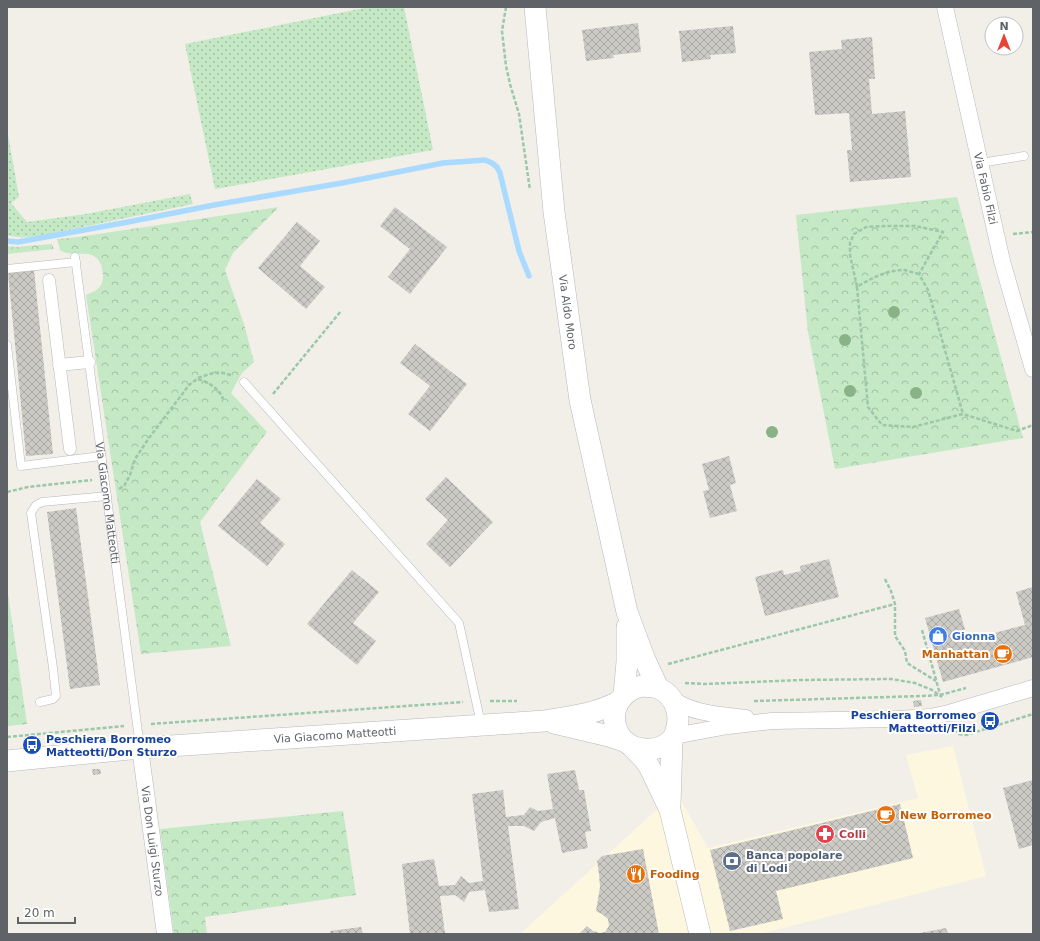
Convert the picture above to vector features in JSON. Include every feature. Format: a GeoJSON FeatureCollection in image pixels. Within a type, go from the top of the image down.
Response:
{"type":"FeatureCollection","features":[{"type":"Feature","properties":{"kind":"street","name":"Via Aldo Moro"},"geometry":{"type":"LineString","coordinates":[[535,7],[554,212],[580,400],[627,612],[645,660],[672,690]]}},
{"type":"Feature","properties":{"kind":"street","name":"Via Fabio Filzi"},"geometry":{"type":"LineString","coordinates":[[945,7],[1002,261],[1033,369]]}},
{"type":"Feature","properties":{"kind":"street"},"geometry":{"type":"LineString","coordinates":[[49,280],[70,449]]}},
{"type":"Feature","properties":{"kind":"street"},"geometry":{"type":"LineString","coordinates":[[59,365],[89,362]]}},
{"type":"Feature","properties":{"kind":"street","name":"Via Aldo Moro"},"geometry":{"type":"LineString","coordinates":[[621,699],[627,662],[627,612]]}},
{"type":"Feature","properties":{"kind":"street"},"geometry":{"type":"LineString","coordinates":[[672,690],[642,686],[632,689],[621,699],[615,713],[615,723],[618,733],[644,759],[650,768],[670,810],[700,934]]}},
{"type":"Feature","properties":{"kind":"street"},"geometry":{"type":"LineString","coordinates":[[628,744],[643,750],[652,750],[660,747],[673,738],[728,726],[772,722],[930,717],[950,713],[1033,688]]}},
{"type":"Feature","properties":{"kind":"street"},"geometry":{"type":"LineString","coordinates":[[672,690],[677,703],[690,708],[707,713],[772,722]]}},
{"type":"Feature","properties":{"kind":"street"},"geometry":{"type":"LineString","coordinates":[[670,810],[673,738],[678,725],[678,716],[672,690]]}},
{"type":"Feature","properties":{"kind":"street","name":"Via Giacomo Matteotti"},"geometry":{"type":"LineString","coordinates":[[7,761],[140,748],[544,721],[583,714],[610,706],[621,699]]}},
{"type":"Feature","properties":{"kind":"street","name":"Via Giacomo Matteotti"},"geometry":{"type":"LineString","coordinates":[[544,721],[602,734],[628,744]]}},
{"type":"Feature","properties":{"kind":"street","name":"Via Don Luigi Sturzo"},"geometry":{"type":"LineString","coordinates":[[140,748],[165,934]]}},
{"type":"Feature","properties":{"kind":"lane"},"geometry":{"type":"LineString","coordinates":[[980,162],[1024,156]]}},
{"type":"Feature","properties":{"kind":"lane","name":"Via Giacomo Matteotti"},"geometry":{"type":"LineString","coordinates":[[7,270],[75,260],[140,748]]}},
{"type":"Feature","properties":{"kind":"lane"},"geometry":{"type":"LineString","coordinates":[[7,345],[21,466],[101,456]]}},
{"type":"Feature","properties":{"kind":"lane"},"geometry":{"type":"LineString","coordinates":[[244,382],[459,624],[481,725]]}},
{"type":"Feature","properties":{"kind":"lane"},"geometry":{"type":"LineString","coordinates":[[40,702],[53,699],[56,696],[31,513],[36,505],[42,502],[107,495]]}},
{"type":"Feature","properties":{"kind":"path"},"geometry":{"type":"LineString","coordinates":[[919,274],[943,232],[915,226],[884,226],[866,227],[854,234],[850,243],[850,255],[857,287],[868,407],[882,425],[913,427],[963,414],[1017,431],[1033,425]]}},
{"type":"Feature","properties":{"kind":"path"},"geometry":{"type":"LineString","coordinates":[[857,287],[873,277],[893,272],[904,270],[919,274],[928,290],[963,414]]}},
{"type":"Feature","properties":{"kind":"path"},"geometry":{"type":"LineString","coordinates":[[264,405],[341,311]]}},
{"type":"Feature","properties":{"kind":"path"},"geometry":{"type":"LineString","coordinates":[[107,495],[124,486],[130,475],[135,459],[149,438],[197,378],[223,372],[244,382]]}},
{"type":"Feature","properties":{"kind":"path"},"geometry":{"type":"LineString","coordinates":[[197,378],[215,388],[221,393],[223,399]]}},
{"type":"Feature","properties":{"kind":"path"},"geometry":{"type":"LineString","coordinates":[[7,492],[28,487],[104,478]]}},
{"type":"Feature","properties":{"kind":"path"},"geometry":{"type":"LineString","coordinates":[[885,579],[895,604],[895,636],[905,651],[907,663],[936,681]]}},
{"type":"Feature","properties":{"kind":"path"},"geometry":{"type":"LineString","coordinates":[[664,665],[895,604]]}},
{"type":"Feature","properties":{"kind":"path"},"geometry":{"type":"LineString","coordinates":[[922,630],[940,695]]}},
{"type":"Feature","properties":{"kind":"path"},"geometry":{"type":"LineString","coordinates":[[672,690],[705,684],[801,680],[891,679],[925,686],[944,699]]}},
{"type":"Feature","properties":{"kind":"path"},"geometry":{"type":"LineString","coordinates":[[754,702],[940,695]]}},
{"type":"Feature","properties":{"kind":"path"},"geometry":{"type":"LineString","coordinates":[[7,737],[137,725],[476,701],[522,701]]}},
{"type":"Feature","properties":{"kind":"path"},"geometry":{"type":"LineString","coordinates":[[953,724],[957,732],[966,735],[1033,714]]}},
{"type":"Feature","properties":{"kind":"path"},"geometry":{"type":"LineString","coordinates":[[7,732],[12,736]]}},
{"type":"Feature","properties":{"kind":"shaded area"},"geometry":{"type":"Polygon","coordinates":[[[953,746],[986,876],[760,934],[520,934],[663,804],[682,802],[708,848],[918,798],[906,755],[953,746]]]}},
{"type":"Feature","properties":{"kind":"green space"},"geometry":{"type":"Polygon","coordinates":[[[369,7],[404,7],[433,150],[215,189],[185,44],[369,7]]]}},
{"type":"Feature","properties":{"kind":"green space"},"geometry":{"type":"Polygon","coordinates":[[[7,129],[19,197],[11,203],[27,222],[86,214],[190,194],[193,204],[40,236],[15,237],[7,235],[7,129]]]}},
{"type":"Feature","properties":{"kind":"green space"},"geometry":{"type":"Polygon","coordinates":[[[957,197],[1023,438],[835,469],[808,332],[796,215],[957,197]]]}},
{"type":"Feature","properties":{"kind":"green space"},"geometry":{"type":"Polygon","coordinates":[[[279,207],[233,253],[225,270],[244,324],[254,362],[242,373],[231,393],[267,432],[200,522],[231,646],[141,654],[86,295],[96,290],[102,283],[102,268],[100,262],[95,256],[70,254],[60,250],[57,239],[279,207]]]}},
{"type":"Feature","properties":{"kind":"green space"},"geometry":{"type":"Polygon","coordinates":[[[52,244],[54,249],[7,254],[7,246],[15,247],[52,244]]]}},
{"type":"Feature","properties":{"kind":"green space"},"geometry":{"type":"Polygon","coordinates":[[[7,587],[27,724],[7,726],[7,587]]]}},
{"type":"Feature","properties":{"kind":"green space"},"geometry":{"type":"Polygon","coordinates":[[[343,811],[356,895],[205,917],[207,934],[174,934],[160,829],[343,811]]]}},
{"type":"Feature","properties":{"kind":"building"},"geometry":{"type":"Polygon","coordinates":[[[638,23],[641,52],[613,55],[614,58],[586,61],[582,30],[638,23]]]}},
{"type":"Feature","properties":{"kind":"building"},"geometry":{"type":"Polygon","coordinates":[[[733,26],[736,53],[710,55],[711,59],[682,62],[679,31],[733,26]]]}},
{"type":"Feature","properties":{"kind":"building"},"geometry":{"type":"Polygon","coordinates":[[[872,37],[875,79],[869,79],[872,114],[905,111],[911,177],[850,182],[847,150],[852,150],[849,113],[815,115],[809,52],[842,49],[841,40],[872,37]]]}},
{"type":"Feature","properties":{"kind":"building"},"geometry":{"type":"Polygon","coordinates":[[[395,207],[447,247],[410,294],[388,277],[410,249],[380,226],[395,207]]]}},
{"type":"Feature","properties":{"kind":"building"},"geometry":{"type":"Polygon","coordinates":[[[297,222],[320,241],[300,266],[325,287],[306,309],[258,268],[297,222]]]}},
{"type":"Feature","properties":{"kind":"building"},"geometry":{"type":"Polygon","coordinates":[[[34,270],[53,454],[26,456],[8,273],[34,270]]]}},
{"type":"Feature","properties":{"kind":"building"},"geometry":{"type":"Polygon","coordinates":[[[415,344],[467,384],[430,431],[408,414],[430,386],[400,363],[415,344]]]}},
{"type":"Feature","properties":{"kind":"building"},"geometry":{"type":"Polygon","coordinates":[[[729,456],[736,483],[730,485],[737,511],[710,518],[703,491],[709,490],[702,464],[729,456]]]}},
{"type":"Feature","properties":{"kind":"building"},"geometry":{"type":"Polygon","coordinates":[[[446,477],[493,522],[450,567],[426,544],[448,520],[425,499],[446,477]]]}},
{"type":"Feature","properties":{"kind":"building"},"geometry":{"type":"Polygon","coordinates":[[[257,479],[281,499],[260,523],[285,544],[267,566],[218,526],[257,479]]]}},
{"type":"Feature","properties":{"kind":"building"},"geometry":{"type":"Polygon","coordinates":[[[76,508],[100,685],[70,689],[47,512],[76,508]]]}},
{"type":"Feature","properties":{"kind":"building"},"geometry":{"type":"Polygon","coordinates":[[[829,559],[839,597],[765,616],[755,577],[783,570],[784,575],[801,571],[800,566],[829,559]]]}},
{"type":"Feature","properties":{"kind":"building"},"geometry":{"type":"Polygon","coordinates":[[[352,570],[379,592],[353,623],[376,641],[357,665],[307,624],[352,570]]]}},
{"type":"Feature","properties":{"kind":"building"},"geometry":{"type":"Polygon","coordinates":[[[1033,587],[1033,657],[943,682],[925,618],[959,609],[968,640],[1025,625],[1016,592],[1033,587]]]}},
{"type":"Feature","properties":{"kind":"building"},"geometry":{"type":"Polygon","coordinates":[[[921,700],[922,706],[914,707],[913,701],[921,700]]]}},
{"type":"Feature","properties":{"kind":"building"},"geometry":{"type":"Polygon","coordinates":[[[992,719],[994,724],[986,726],[984,721],[992,719]]]}},
{"type":"Feature","properties":{"kind":"building"},"geometry":{"type":"Polygon","coordinates":[[[38,741],[38,747],[30,748],[29,742],[38,741]]]}},
{"type":"Feature","properties":{"kind":"building"},"geometry":{"type":"Polygon","coordinates":[[[92,769],[100,769],[101,774],[93,775],[92,769]]]}},
{"type":"Feature","properties":{"kind":"building"},"geometry":{"type":"Polygon","coordinates":[[[575,770],[579,790],[584,790],[591,831],[585,832],[588,848],[562,853],[555,818],[541,822],[534,831],[524,826],[508,826],[519,909],[489,912],[485,890],[469,892],[464,902],[455,895],[440,896],[445,934],[410,934],[402,864],[434,859],[439,886],[455,885],[461,876],[469,883],[483,881],[472,794],[503,790],[506,817],[524,815],[530,807],[538,811],[553,809],[547,774],[575,770]]]}},
{"type":"Feature","properties":{"kind":"building"},"geometry":{"type":"Polygon","coordinates":[[[1033,780],[1033,845],[1019,849],[1003,788],[1033,780]]]}},
{"type":"Feature","properties":{"kind":"building"},"geometry":{"type":"Polygon","coordinates":[[[900,804],[913,858],[776,891],[783,919],[730,931],[710,850],[900,804]]]}},
{"type":"Feature","properties":{"kind":"building"},"geometry":{"type":"Polygon","coordinates":[[[643,849],[659,934],[579,934],[587,926],[593,931],[600,933],[605,932],[609,926],[608,919],[596,911],[600,887],[597,861],[602,856],[643,849]]]}},
{"type":"Feature","properties":{"kind":"building"},"geometry":{"type":"Polygon","coordinates":[[[361,927],[363,934],[330,934],[330,931],[361,927]]]}},
{"type":"Feature","properties":{"kind":"building"},"geometry":{"type":"Polygon","coordinates":[[[946,928],[948,934],[920,934],[920,933],[946,928]]]}},
{"type":"Feature","properties":{"kind":"waterway"},"geometry":{"type":"LineString","coordinates":[[7,241],[18,242],[214,205],[342,183],[443,163],[485,160],[497,167],[500,173],[519,251],[529,276]]}},
{"type":"Feature","properties":{"kind":"place","name":"Gionna"},"geometry":{"type":"Point","coordinates":[938,636]}},
{"type":"Feature","properties":{"kind":"place","name":"Manhattan"},"geometry":{"type":"Point","coordinates":[1003,654]}},
{"type":"Feature","properties":{"kind":"place","name":"Peschiera Borromeo Matteotti/Filzi"},"geometry":{"type":"Point","coordinates":[990,721]}},
{"type":"Feature","properties":{"kind":"place","name":"Peschiera Borromeo Matteotti/Don Sturzo"},"geometry":{"type":"Point","coordinates":[32,745]}},
{"type":"Feature","properties":{"kind":"place","name":"New Borromeo"},"geometry":{"type":"Point","coordinates":[886,815]}},
{"type":"Feature","properties":{"kind":"place","name":"Colli"},"geometry":{"type":"Point","coordinates":[825,834]}},
{"type":"Feature","properties":{"kind":"place","name":"Banca popolare di Lodi"},"geometry":{"type":"Point","coordinates":[732,861]}},
{"type":"Feature","properties":{"kind":"place","name":"Fooding"},"geometry":{"type":"Point","coordinates":[636,874]}}]}
